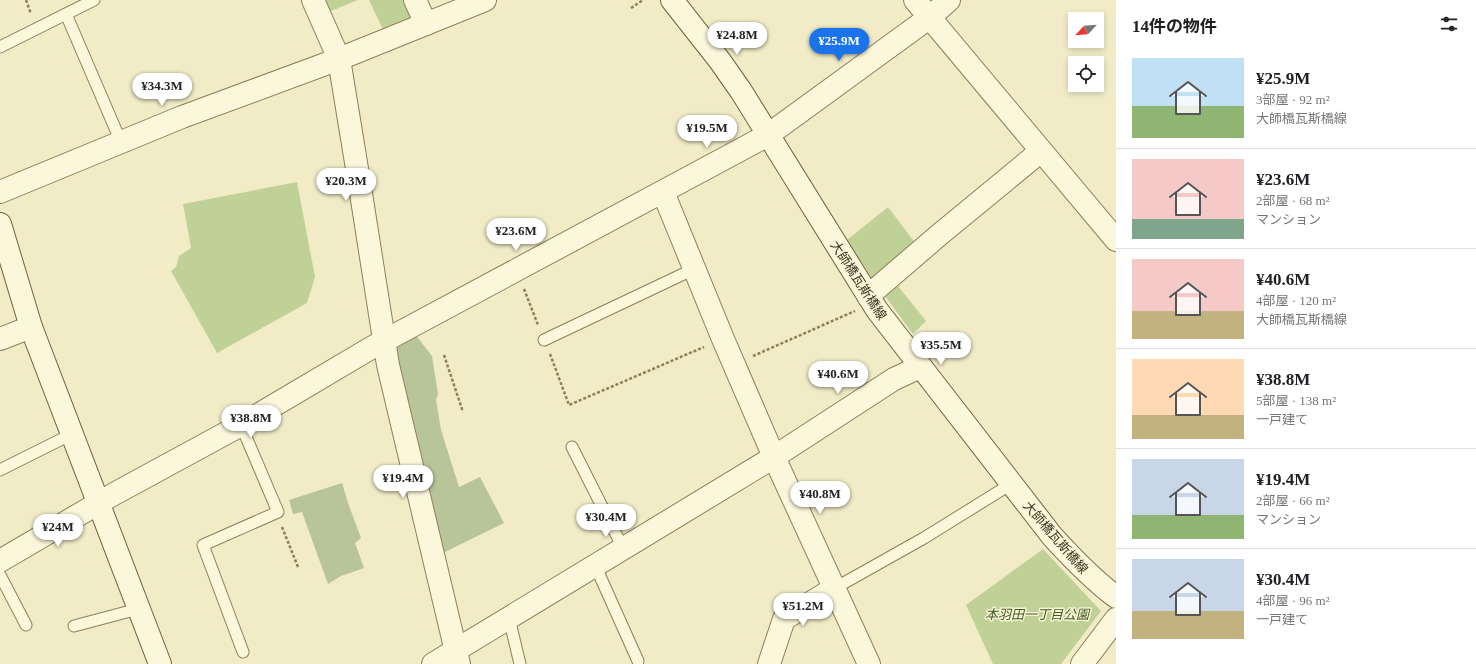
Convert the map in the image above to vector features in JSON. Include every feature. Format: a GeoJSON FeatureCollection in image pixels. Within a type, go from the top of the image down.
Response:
{"type":"FeatureCollection","features":[{"type":"Feature","properties":{"kind":"street"},"geometry":{"type":"LineString","coordinates":[[314,0],[339,59],[388,365],[458,657]]}},
{"type":"Feature","properties":{"kind":"street"},"geometry":{"type":"LineString","coordinates":[[415,0],[426,24]]}},
{"type":"Feature","properties":{"kind":"street"},"geometry":{"type":"LineString","coordinates":[[0,192],[182,117],[339,59],[485,0]]}},
{"type":"Feature","properties":{"kind":"street","name":"大師橋瓦斯橋線"},"geometry":{"type":"LineString","coordinates":[[672,0],[733,79],[768,135],[865,302],[877,310],[1011,484],[1069,555],[1094,580],[1116,597]]}},
{"type":"Feature","properties":{"kind":"street"},"geometry":{"type":"LineString","coordinates":[[915,0],[1116,240]]}},
{"type":"Feature","properties":{"kind":"street"},"geometry":{"type":"LineString","coordinates":[[1,561],[114,494],[241,425],[384,340],[768,135],[930,17],[949,0]]}},
{"type":"Feature","properties":{"kind":"street"},"geometry":{"type":"LineString","coordinates":[[865,302],[939,235],[1041,151]]}},
{"type":"Feature","properties":{"kind":"street"},"geometry":{"type":"LineString","coordinates":[[662,192],[774,457],[868,664]]}},
{"type":"Feature","properties":{"kind":"street"},"geometry":{"type":"LineString","coordinates":[[0,224],[31,327],[160,664]]}},
{"type":"Feature","properties":{"kind":"street"},"geometry":{"type":"LineString","coordinates":[[0,340],[31,327]]}},
{"type":"Feature","properties":{"kind":"street"},"geometry":{"type":"LineString","coordinates":[[433,664],[458,657],[509,618],[774,457],[894,379],[920,367]]}},
{"type":"Feature","properties":{"kind":"street"},"geometry":{"type":"LineString","coordinates":[[770,664],[784,619],[834,588]]}},
{"type":"Feature","properties":{"kind":"street"},"geometry":{"type":"LineString","coordinates":[[1082,664],[1116,619]]}},
{"type":"Feature","properties":{"kind":"lane"},"geometry":{"type":"LineString","coordinates":[[0,47],[94,0]]}},
{"type":"Feature","properties":{"kind":"lane"},"geometry":{"type":"LineString","coordinates":[[66,14],[121,142]]}},
{"type":"Feature","properties":{"kind":"lane"},"geometry":{"type":"LineString","coordinates":[[544,340],[694,269]]}},
{"type":"Feature","properties":{"kind":"lane"},"geometry":{"type":"LineString","coordinates":[[241,425],[278,512],[203,545],[243,652]]}},
{"type":"Feature","properties":{"kind":"lane"},"geometry":{"type":"LineString","coordinates":[[0,470],[72,434]]}},
{"type":"Feature","properties":{"kind":"lane"},"geometry":{"type":"LineString","coordinates":[[572,447],[624,548]]}},
{"type":"Feature","properties":{"kind":"lane"},"geometry":{"type":"LineString","coordinates":[[834,588],[924,538],[1011,484]]}},
{"type":"Feature","properties":{"kind":"lane"},"geometry":{"type":"LineString","coordinates":[[1,561],[26,625]]}},
{"type":"Feature","properties":{"kind":"lane"},"geometry":{"type":"LineString","coordinates":[[595,565],[638,661]]}},
{"type":"Feature","properties":{"kind":"lane"},"geometry":{"type":"LineString","coordinates":[[74,626],[138,609]]}},
{"type":"Feature","properties":{"kind":"lane"},"geometry":{"type":"LineString","coordinates":[[509,618],[520,664]]}},
{"type":"Feature","properties":{"kind":"path"},"geometry":{"type":"LineString","coordinates":[[631,8],[643,0]]}},
{"type":"Feature","properties":{"kind":"path"},"geometry":{"type":"LineString","coordinates":[[517,270],[570,405],[723,339]]}},
{"type":"Feature","properties":{"kind":"path"},"geometry":{"type":"LineString","coordinates":[[734,364],[865,302]]}},
{"type":"Feature","properties":{"kind":"path"},"geometry":{"type":"LineString","coordinates":[[444,355],[463,412]]}},
{"type":"Feature","properties":{"kind":"path"},"geometry":{"type":"LineString","coordinates":[[278,512],[281,524],[298,567]]}},
{"type":"Feature","properties":{"kind":"green space"},"geometry":{"type":"Polygon","coordinates":[[[321,0],[358,0],[326,13],[321,0]]]}},
{"type":"Feature","properties":{"kind":"green space"},"geometry":{"type":"Polygon","coordinates":[[[369,0],[408,0],[416,16],[384,32],[369,0]]]}},
{"type":"Feature","properties":{"kind":"green space"},"geometry":{"type":"Polygon","coordinates":[[[297,182],[315,277],[307,303],[217,353],[171,271],[176,267],[179,256],[191,248],[183,204],[297,182]]]}},
{"type":"Feature","properties":{"kind":"green space"},"geometry":{"type":"Polygon","coordinates":[[[888,207],[916,244],[873,280],[847,240],[888,207]]]}},
{"type":"Feature","properties":{"kind":"green space"},"geometry":{"type":"Polygon","coordinates":[[[898,286],[926,321],[913,334],[885,296],[898,286]]]}},
{"type":"Feature","properties":{"kind":"green space"},"geometry":{"type":"Polygon","coordinates":[[[415,334],[432,356],[438,394],[436,400],[441,430],[459,487],[480,477],[504,523],[441,554],[394,346],[415,334]]]}},
{"type":"Feature","properties":{"kind":"green space"},"geometry":{"type":"Polygon","coordinates":[[[342,483],[361,538],[355,543],[364,568],[341,576],[328,584],[302,512],[293,514],[289,500],[342,483]]]}},
{"type":"Feature","properties":{"kind":"green space","name":"本羽田一丁目公園"},"geometry":{"type":"Polygon","coordinates":[[[1043,549],[1101,611],[1061,664],[993,664],[966,605],[1043,549]]]}}]}
